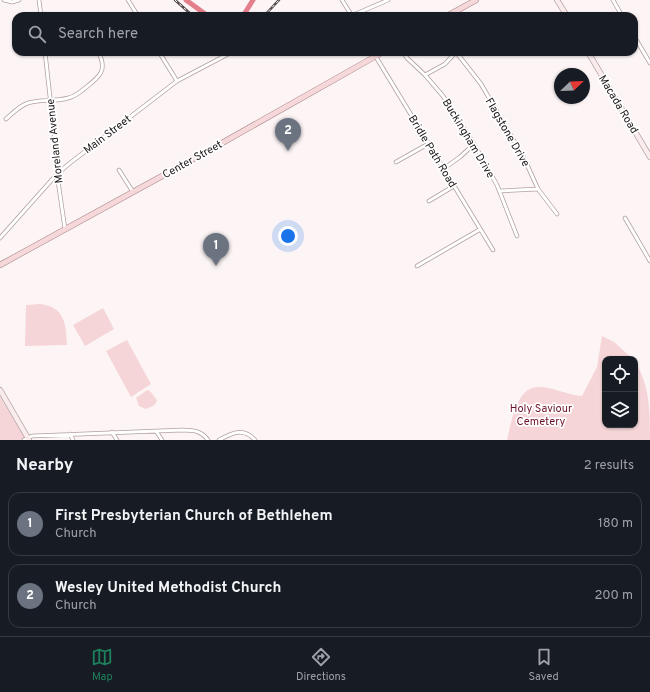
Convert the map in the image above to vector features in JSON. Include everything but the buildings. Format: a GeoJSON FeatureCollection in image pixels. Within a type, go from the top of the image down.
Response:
{"type":"FeatureCollection","features":[{"type":"Feature","properties":{"kind":"main road"},"geometry":{"type":"LineString","coordinates":[[454,12],[476,0]]}},
{"type":"Feature","properties":{"kind":"main road","name":"Center Street"},"geometry":{"type":"LineString","coordinates":[[0,265],[133,192],[371,56]]}},
{"type":"Feature","properties":{"kind":"street"},"geometry":{"type":"LineString","coordinates":[[4,0],[12,2],[19,0]]}},
{"type":"Feature","properties":{"kind":"street"},"geometry":{"type":"LineString","coordinates":[[39,0],[40,12]]}},
{"type":"Feature","properties":{"kind":"street"},"geometry":{"type":"LineString","coordinates":[[128,0],[136,12]]}},
{"type":"Feature","properties":{"kind":"street"},"geometry":{"type":"LineString","coordinates":[[342,0],[349,12]]}},
{"type":"Feature","properties":{"kind":"street"},"geometry":{"type":"LineString","coordinates":[[360,12],[388,0]]}},
{"type":"Feature","properties":{"kind":"street"},"geometry":{"type":"LineString","coordinates":[[557,0],[564,12]]}},
{"type":"Feature","properties":{"kind":"street"},"geometry":{"type":"LineString","coordinates":[[613,0],[620,12]]}},
{"type":"Feature","properties":{"kind":"street"},"geometry":{"type":"LineString","coordinates":[[638,43],[650,63]]}},
{"type":"Feature","properties":{"kind":"street","name":"Moreland Avenue"},"geometry":{"type":"LineString","coordinates":[[46,56],[65,229]]}},
{"type":"Feature","properties":{"kind":"street"},"geometry":{"type":"LineString","coordinates":[[6,119],[25,105],[75,96],[99,77],[103,64],[101,56]]}},
{"type":"Feature","properties":{"kind":"street"},"geometry":{"type":"LineString","coordinates":[[161,56],[177,81]]}},
{"type":"Feature","properties":{"kind":"street","name":"Main Street"},"geometry":{"type":"LineString","coordinates":[[0,238],[58,174],[70,163],[177,81],[224,56]]}},
{"type":"Feature","properties":{"kind":"street","name":"Bridle Path Road"},"geometry":{"type":"LineString","coordinates":[[375,56],[479,230],[493,250]]}},
{"type":"Feature","properties":{"kind":"street","name":"Buckingham Drive"},"geometry":{"type":"LineString","coordinates":[[406,56],[425,75],[451,106],[474,144],[499,191],[517,236]]}},
{"type":"Feature","properties":{"kind":"street"},"geometry":{"type":"LineString","coordinates":[[425,75],[445,64],[452,56]]}},
{"type":"Feature","properties":{"kind":"street","name":"Flagstone Drive"},"geometry":{"type":"LineString","coordinates":[[459,56],[481,84],[524,158],[538,189],[557,214]]}},
{"type":"Feature","properties":{"kind":"street","name":"Macada Road"},"geometry":{"type":"LineString","coordinates":[[590,56],[650,157]]}},
{"type":"Feature","properties":{"kind":"street"},"geometry":{"type":"LineString","coordinates":[[396,162],[428,144]]}},
{"type":"Feature","properties":{"kind":"street"},"geometry":{"type":"LineString","coordinates":[[443,169],[460,157],[474,144]]}},
{"type":"Feature","properties":{"kind":"street"},"geometry":{"type":"LineString","coordinates":[[119,170],[133,192]]}},
{"type":"Feature","properties":{"kind":"street"},"geometry":{"type":"LineString","coordinates":[[429,201],[454,186]]}},
{"type":"Feature","properties":{"kind":"street"},"geometry":{"type":"LineString","coordinates":[[499,191],[538,189]]}},
{"type":"Feature","properties":{"kind":"street"},"geometry":{"type":"LineString","coordinates":[[625,218],[650,260]]}},
{"type":"Feature","properties":{"kind":"street"},"geometry":{"type":"LineString","coordinates":[[417,266],[479,230]]}},
{"type":"Feature","properties":{"kind":"street"},"geometry":{"type":"LineString","coordinates":[[0,390],[27,439],[32,436],[156,430],[191,430],[202,434],[208,440]]}},
{"type":"Feature","properties":{"kind":"street"},"geometry":{"type":"LineString","coordinates":[[156,430],[162,440]]}},
{"type":"Feature","properties":{"kind":"street"},"geometry":{"type":"LineString","coordinates":[[112,432],[117,440]]}},
{"type":"Feature","properties":{"kind":"street"},"geometry":{"type":"LineString","coordinates":[[219,440],[231,433],[236,432],[249,435],[254,440]]}},
{"type":"Feature","properties":{"kind":"street"},"geometry":{"type":"LineString","coordinates":[[70,434],[73,440]]}},
{"type":"Feature","properties":{"kind":"green space"},"geometry":{"type":"Polygon","coordinates":[[[40,304],[55,309],[59,313],[65,324],[67,345],[25,346],[26,305],[40,304]]]}},
{"type":"Feature","properties":{"kind":"green space"},"geometry":{"type":"Polygon","coordinates":[[[103,308],[114,329],[85,346],[73,325],[103,308]]]}},
{"type":"Feature","properties":{"kind":"green space","name":"Holy Saviour Cemetery"},"geometry":{"type":"Polygon","coordinates":[[[602,336],[614,342],[630,356],[602,356],[602,428],[638,428],[638,367],[644,380],[648,399],[650,440],[507,440],[513,416],[519,400],[524,393],[530,389],[542,387],[582,396],[597,367],[602,336]]]}},
{"type":"Feature","properties":{"kind":"green space"},"geometry":{"type":"Polygon","coordinates":[[[127,340],[151,384],[131,397],[106,351],[127,340]]]}},
{"type":"Feature","properties":{"kind":"green space"},"geometry":{"type":"Polygon","coordinates":[[[147,390],[150,391],[157,400],[155,405],[146,409],[139,406],[136,398],[147,390]]]}},
{"type":"Feature","properties":{"kind":"green space"},"geometry":{"type":"Polygon","coordinates":[[[0,397],[23,435],[26,440],[0,440],[0,397]]]}},
{"type":"Feature","properties":{"kind":"waterway"},"geometry":{"type":"LineString","coordinates":[[186,0],[202,12]]}},
{"type":"Feature","properties":{"kind":"waterway"},"geometry":{"type":"LineString","coordinates":[[246,12],[253,0]]}},
{"type":"Feature","properties":{"kind":"railway"},"geometry":{"type":"LineString","coordinates":[[175,0],[188,12]]}},
{"type":"Feature","properties":{"kind":"railway"},"geometry":{"type":"LineString","coordinates":[[268,12],[279,0]]}},
{"type":"Feature","properties":{"kind":"place","name":"Wesley United Methodist Church"},"geometry":{"type":"Point","coordinates":[288,151]}},
{"type":"Feature","properties":{"kind":"place","name":"First Presbyterian Church of Bethlehem"},"geometry":{"type":"Point","coordinates":[216,266]}}]}
